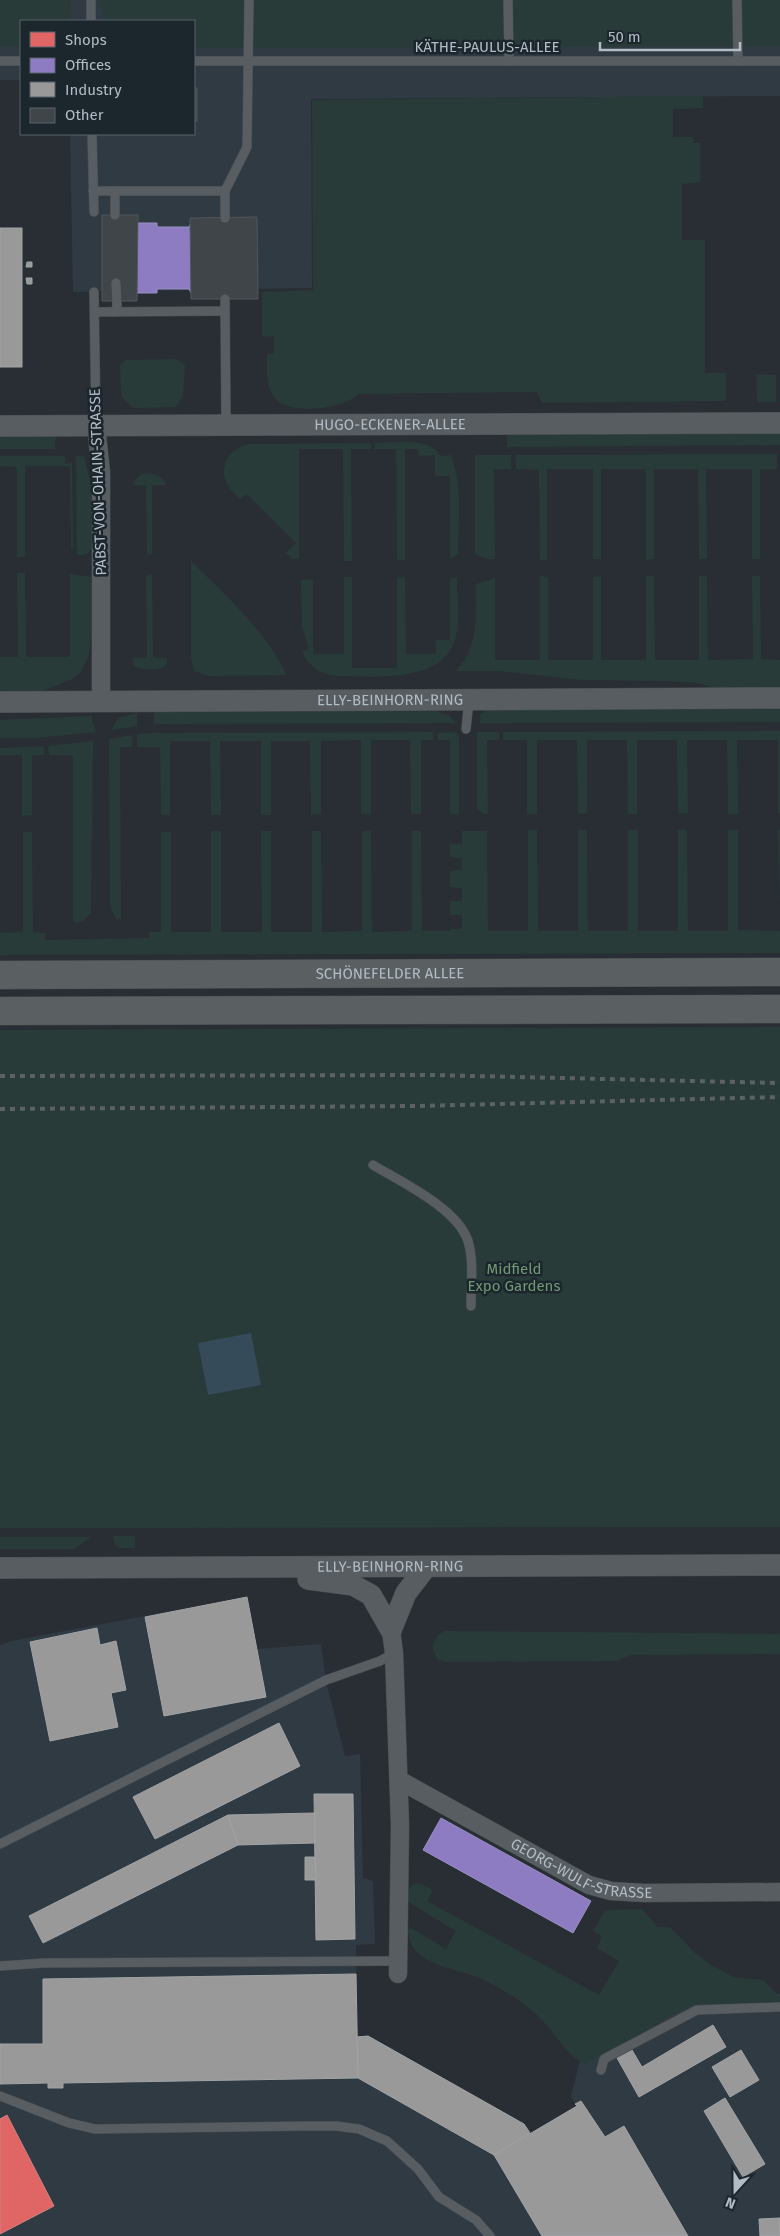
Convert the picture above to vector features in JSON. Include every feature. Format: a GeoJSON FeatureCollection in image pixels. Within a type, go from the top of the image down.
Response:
{"type":"FeatureCollection","features":[{"type":"Feature","properties":{"kind":"highway","name":"SCHÖNEFELDER ALLEE"},"geometry":{"type":"LineString","coordinates":[[0,975],[780,972]]}},
{"type":"Feature","properties":{"kind":"highway"},"geometry":{"type":"LineString","coordinates":[[0,1011],[780,1009]]}},
{"type":"Feature","properties":{"kind":"street","name":"HUGO-ECKENER-ALLEE"},"geometry":{"type":"LineString","coordinates":[[0,426],[780,422]]}},
{"type":"Feature","properties":{"kind":"street","name":"PABST-VON-OHAIN-STRASSE"},"geometry":{"type":"LineString","coordinates":[[96,425],[101,472],[101,702]]}},
{"type":"Feature","properties":{"kind":"street","name":"ELLY-BEINHORN-RING"},"geometry":{"type":"LineString","coordinates":[[0,702],[780,698]]}},
{"type":"Feature","properties":{"kind":"street","name":"ELLY-BEINHORN-RING"},"geometry":{"type":"LineString","coordinates":[[0,1568],[780,1565]]}},
{"type":"Feature","properties":{"kind":"street"},"geometry":{"type":"LineString","coordinates":[[398,1968],[400,1908],[399,1780],[392,1630],[406,1593],[426,1566]]}},
{"type":"Feature","properties":{"kind":"street"},"geometry":{"type":"LineString","coordinates":[[277,1567],[292,1578],[353,1585],[371,1596],[392,1630]]}},
{"type":"Feature","properties":{"kind":"street","name":"GEORG-WULF-STRASSE"},"geometry":{"type":"LineString","coordinates":[[399,1780],[589,1884],[610,1891],[644,1893],[780,1892]]}},
{"type":"Feature","properties":{"kind":"lane"},"geometry":{"type":"LineString","coordinates":[[91,0],[91,20]]}},
{"type":"Feature","properties":{"kind":"lane"},"geometry":{"type":"LineString","coordinates":[[225,218],[225,190],[247,146],[249,0]]}},
{"type":"Feature","properties":{"kind":"lane"},"geometry":{"type":"LineString","coordinates":[[508,0],[509,61]]}},
{"type":"Feature","properties":{"kind":"lane"},"geometry":{"type":"LineString","coordinates":[[737,0],[738,61]]}},
{"type":"Feature","properties":{"kind":"lane"},"geometry":{"type":"LineString","coordinates":[[0,61],[20,61]]}},
{"type":"Feature","properties":{"kind":"lane","name":"KÄTHE-PAULUS-ALLEE"},"geometry":{"type":"LineString","coordinates":[[195,61],[780,61]]}},
{"type":"Feature","properties":{"kind":"lane"},"geometry":{"type":"LineString","coordinates":[[92,135],[94,212]]}},
{"type":"Feature","properties":{"kind":"lane"},"geometry":{"type":"LineString","coordinates":[[93,191],[225,190]]}},
{"type":"Feature","properties":{"kind":"lane"},"geometry":{"type":"LineString","coordinates":[[115,191],[115,215]]}},
{"type":"Feature","properties":{"kind":"lane"},"geometry":{"type":"LineString","coordinates":[[114,312],[117,306],[116,283]]}},
{"type":"Feature","properties":{"kind":"lane","name":"PABST-VON-OHAIN-STRASSE"},"geometry":{"type":"LineString","coordinates":[[94,292],[96,425]]}},
{"type":"Feature","properties":{"kind":"lane"},"geometry":{"type":"LineString","coordinates":[[225,299],[226,425]]}},
{"type":"Feature","properties":{"kind":"lane"},"geometry":{"type":"LineString","coordinates":[[95,312],[225,311]]}},
{"type":"Feature","properties":{"kind":"lane"},"geometry":{"type":"LineString","coordinates":[[466,729],[469,699]]}},
{"type":"Feature","properties":{"kind":"lane"},"geometry":{"type":"LineString","coordinates":[[373,1165],[444,1209],[460,1227],[468,1241],[472,1306]]}},
{"type":"Feature","properties":{"kind":"lane"},"geometry":{"type":"LineString","coordinates":[[0,1844],[326,1680],[380,1661],[394,1653]]}},
{"type":"Feature","properties":{"kind":"lane"},"geometry":{"type":"LineString","coordinates":[[0,1966],[44,1963],[398,1968]]}},
{"type":"Feature","properties":{"kind":"lane"},"geometry":{"type":"LineString","coordinates":[[601,2070],[604,2059],[697,2010],[780,2008]]}},
{"type":"Feature","properties":{"kind":"lane"},"geometry":{"type":"LineString","coordinates":[[0,2096],[69,2124],[94,2129],[336,2126],[359,2129],[387,2141],[418,2169],[439,2197],[476,2220],[490,2236]]}},
{"type":"Feature","properties":{"kind":"shaded area"},"geometry":{"type":"Polygon","coordinates":[[[0,0],[780,0],[780,96],[311,99],[312,288],[73,292],[70,135],[195,135],[195,20],[20,20],[20,80],[0,80],[0,0]]]}},
{"type":"Feature","properties":{"kind":"shaded area"},"geometry":{"type":"Polygon","coordinates":[[[247,1597],[257,1649],[321,1644],[326,1681],[345,1756],[360,1754],[363,1878],[373,1881],[375,1944],[356,1945],[357,2036],[368,2036],[524,2124],[530,2133],[576,2106],[571,2096],[586,2037],[658,1994],[780,1994],[780,2236],[0,2236],[0,1645],[11,1641],[247,1597]]]}},
{"type":"Feature","properties":{"kind":"green space"},"geometry":{"type":"Polygon","coordinates":[[[0,0],[71,0],[70,20],[20,20],[20,47],[0,47],[0,0]]]}},
{"type":"Feature","properties":{"kind":"green space"},"geometry":{"type":"Polygon","coordinates":[[[100,0],[780,0],[780,46],[195,48],[195,20],[104,20],[100,0]]]}},
{"type":"Feature","properties":{"kind":"green space"},"geometry":{"type":"Polygon","coordinates":[[[703,96],[703,108],[673,109],[673,137],[693,137],[694,143],[700,143],[700,182],[682,184],[682,240],[705,240],[705,373],[726,373],[726,401],[542,403],[537,392],[358,394],[341,404],[302,409],[280,403],[273,396],[268,381],[267,354],[274,354],[274,337],[262,336],[262,292],[313,290],[312,100],[703,96]]]}},
{"type":"Feature","properties":{"kind":"green space"},"geometry":{"type":"Polygon","coordinates":[[[177,359],[185,365],[183,396],[175,407],[133,408],[121,396],[120,365],[126,360],[177,359]]]}},
{"type":"Feature","properties":{"kind":"green space"},"geometry":{"type":"Polygon","coordinates":[[[756,374],[776,375],[776,402],[757,402],[756,374]]]}},
{"type":"Feature","properties":{"kind":"green space"},"geometry":{"type":"Polygon","coordinates":[[[780,433],[780,445],[507,447],[507,434],[780,433]]]}},
{"type":"Feature","properties":{"kind":"green space"},"geometry":{"type":"Polygon","coordinates":[[[0,435],[56,435],[55,449],[0,449],[0,435]]]}},
{"type":"Feature","properties":{"kind":"green space"},"geometry":{"type":"Polygon","coordinates":[[[371,443],[371,449],[351,449],[352,561],[344,561],[343,449],[299,449],[299,559],[292,559],[286,553],[296,543],[247,494],[240,499],[230,489],[225,480],[225,466],[231,454],[236,449],[249,444],[371,443]]]}},
{"type":"Feature","properties":{"kind":"green space"},"geometry":{"type":"Polygon","coordinates":[[[375,443],[420,443],[435,450],[440,456],[451,455],[455,467],[458,492],[458,554],[450,559],[450,476],[435,476],[435,455],[419,456],[418,449],[405,449],[405,560],[397,560],[396,449],[375,449],[375,443]]]}},
{"type":"Feature","properties":{"kind":"green space"},"geometry":{"type":"Polygon","coordinates":[[[777,454],[777,469],[760,469],[760,559],[752,559],[752,469],[706,469],[707,559],[699,559],[698,469],[654,469],[654,559],[646,560],[646,469],[601,469],[601,559],[593,559],[593,469],[547,469],[547,560],[540,560],[539,470],[516,469],[516,455],[777,454]]]}},
{"type":"Feature","properties":{"kind":"green space"},"geometry":{"type":"Polygon","coordinates":[[[475,455],[511,455],[511,469],[494,469],[495,559],[487,559],[475,554],[475,455]]]}},
{"type":"Feature","properties":{"kind":"green space"},"geometry":{"type":"Polygon","coordinates":[[[0,456],[65,456],[65,464],[72,463],[73,548],[71,550],[70,466],[25,466],[25,557],[17,557],[17,467],[0,466],[0,456]]]}},
{"type":"Feature","properties":{"kind":"green space"},"geometry":{"type":"Polygon","coordinates":[[[76,456],[84,456],[91,486],[92,547],[88,553],[81,555],[77,555],[76,456]]]}},
{"type":"Feature","properties":{"kind":"green space"},"geometry":{"type":"Polygon","coordinates":[[[145,473],[161,477],[166,485],[152,485],[152,554],[147,555],[146,485],[132,485],[139,476],[145,473]]]}},
{"type":"Feature","properties":{"kind":"green space"},"geometry":{"type":"Polygon","coordinates":[[[191,561],[231,600],[255,627],[277,656],[286,673],[285,675],[209,676],[194,671],[191,658],[191,561]]]}},
{"type":"Feature","properties":{"kind":"green space"},"geometry":{"type":"Polygon","coordinates":[[[17,573],[25,573],[26,657],[70,657],[70,574],[91,577],[91,638],[89,655],[81,672],[72,679],[41,692],[0,692],[0,657],[18,657],[17,573]]]}},
{"type":"Feature","properties":{"kind":"green space"},"geometry":{"type":"Polygon","coordinates":[[[152,574],[153,658],[167,658],[167,664],[164,667],[151,670],[134,666],[132,658],[147,658],[146,575],[152,574]]]}},
{"type":"Feature","properties":{"kind":"green space"},"geometry":{"type":"Polygon","coordinates":[[[540,576],[548,577],[548,660],[593,660],[593,577],[601,576],[601,660],[646,660],[646,576],[654,576],[655,660],[699,660],[699,576],[707,576],[708,660],[753,659],[752,576],[760,576],[761,659],[780,660],[780,690],[718,690],[699,683],[582,680],[498,671],[456,671],[469,651],[475,630],[476,584],[495,578],[495,660],[540,660],[540,576]]]}},
{"type":"Feature","properties":{"kind":"green space"},"geometry":{"type":"Polygon","coordinates":[[[344,577],[352,577],[352,668],[397,668],[397,578],[405,577],[406,654],[436,654],[436,640],[450,640],[450,578],[457,578],[457,633],[447,654],[436,664],[421,671],[387,676],[338,676],[326,674],[316,669],[302,652],[309,649],[302,626],[301,580],[313,579],[313,654],[344,654],[344,577]]]}},
{"type":"Feature","properties":{"kind":"green space"},"geometry":{"type":"Polygon","coordinates":[[[780,709],[780,722],[479,723],[481,714],[488,710],[780,709]]]}},
{"type":"Feature","properties":{"kind":"green space"},"geometry":{"type":"Polygon","coordinates":[[[154,710],[433,710],[448,715],[457,723],[154,724],[154,710]]]}},
{"type":"Feature","properties":{"kind":"green space"},"geometry":{"type":"Polygon","coordinates":[[[137,713],[137,726],[111,730],[119,718],[137,713]]]}},
{"type":"Feature","properties":{"kind":"green space"},"geometry":{"type":"Polygon","coordinates":[[[91,716],[96,732],[36,738],[0,738],[0,720],[91,716]]]}},
{"type":"Feature","properties":{"kind":"green space"},"geometry":{"type":"Polygon","coordinates":[[[780,731],[780,813],[778,813],[778,740],[737,740],[738,814],[728,814],[727,740],[687,740],[688,814],[678,813],[677,740],[637,740],[637,814],[628,814],[627,740],[587,740],[587,813],[578,814],[577,740],[537,740],[537,814],[527,814],[527,740],[503,740],[503,732],[780,731]]]}},
{"type":"Feature","properties":{"kind":"green space"},"geometry":{"type":"Polygon","coordinates":[[[433,732],[433,740],[421,740],[421,814],[411,814],[410,740],[371,740],[371,814],[361,814],[361,740],[321,741],[321,814],[311,815],[310,741],[271,741],[271,815],[261,815],[261,741],[220,741],[221,815],[211,815],[210,741],[170,741],[170,815],[161,815],[160,747],[137,747],[137,734],[152,733],[433,732]]]}},
{"type":"Feature","properties":{"kind":"green space"},"geometry":{"type":"Polygon","coordinates":[[[457,732],[459,740],[459,814],[450,814],[450,740],[438,740],[438,733],[457,732]]]}},
{"type":"Feature","properties":{"kind":"green space"},"geometry":{"type":"Polygon","coordinates":[[[477,732],[499,732],[499,740],[487,740],[488,814],[483,814],[477,808],[477,732]]]}},
{"type":"Feature","properties":{"kind":"green space"},"geometry":{"type":"Polygon","coordinates":[[[132,735],[132,747],[120,747],[121,919],[116,919],[110,907],[109,739],[132,735]]]}},
{"type":"Feature","properties":{"kind":"green space"},"geometry":{"type":"Polygon","coordinates":[[[93,741],[91,913],[82,922],[73,922],[73,755],[49,755],[48,746],[93,741]]]}},
{"type":"Feature","properties":{"kind":"green space"},"geometry":{"type":"Polygon","coordinates":[[[44,746],[44,755],[32,755],[32,815],[22,816],[22,755],[0,755],[0,748],[44,746]]]}},
{"type":"Feature","properties":{"kind":"green space"},"geometry":{"type":"Polygon","coordinates":[[[528,830],[537,830],[538,931],[578,931],[578,830],[587,830],[588,931],[628,931],[628,830],[638,830],[638,931],[678,931],[678,830],[687,830],[688,931],[728,931],[728,830],[738,830],[738,930],[780,931],[780,953],[0,955],[0,933],[23,932],[23,832],[32,832],[33,932],[45,933],[45,940],[149,938],[149,932],[161,932],[161,832],[171,832],[171,932],[211,932],[211,831],[221,831],[221,932],[262,932],[261,831],[271,831],[271,932],[312,932],[312,831],[321,831],[322,932],[362,931],[362,831],[371,831],[372,932],[412,931],[412,831],[421,831],[422,931],[462,929],[462,915],[450,915],[450,901],[462,901],[462,888],[450,887],[450,871],[462,870],[462,858],[450,857],[450,844],[462,844],[462,831],[487,831],[488,931],[528,931],[528,830]]]}},
{"type":"Feature","properties":{"kind":"green space"},"geometry":{"type":"Polygon","coordinates":[[[778,830],[780,830],[779,910],[778,830]]]}},
{"type":"Feature","properties":{"kind":"green space","name":"Midfield Expo Gardens"},"geometry":{"type":"Polygon","coordinates":[[[780,1027],[780,1527],[0,1528],[0,1030],[780,1027]]]}},
{"type":"Feature","properties":{"kind":"green space"},"geometry":{"type":"Polygon","coordinates":[[[113,1536],[135,1536],[135,1548],[119,1548],[115,1545],[113,1536]]]}},
{"type":"Feature","properties":{"kind":"green space"},"geometry":{"type":"Polygon","coordinates":[[[0,1537],[91,1537],[74,1549],[0,1549],[0,1537]]]}},
{"type":"Feature","properties":{"kind":"green space"},"geometry":{"type":"Polygon","coordinates":[[[444,1631],[780,1634],[780,1654],[631,1655],[616,1661],[444,1662],[437,1659],[432,1647],[437,1636],[444,1631]]]}},
{"type":"Feature","properties":{"kind":"green space"},"geometry":{"type":"Polygon","coordinates":[[[418,1883],[433,1890],[427,1901],[599,1995],[619,1961],[597,1948],[602,1936],[593,1931],[605,1910],[642,1909],[658,1927],[670,1927],[695,1953],[710,1964],[733,1977],[763,1980],[780,1997],[780,2002],[692,2004],[586,2064],[573,2056],[541,2019],[516,1998],[477,1977],[438,1965],[417,1952],[410,1942],[408,1929],[411,1928],[446,1949],[456,1931],[408,1902],[410,1888],[418,1883]]]}},
{"type":"Feature","properties":{"kind":"water"},"geometry":{"type":"Polygon","coordinates":[[[251,1333],[261,1385],[208,1395],[198,1343],[251,1333]]]}},
{"type":"Feature","properties":{"kind":"building: Shops"},"geometry":{"type":"Polygon","coordinates":[[[7,2115],[54,2206],[0,2234],[0,2119],[7,2115]]]}},
{"type":"Feature","properties":{"kind":"building: Offices"},"geometry":{"type":"Polygon","coordinates":[[[138,223],[157,223],[157,227],[189,227],[191,223],[191,293],[189,289],[157,289],[157,293],[137,293],[138,223]]]}},
{"type":"Feature","properties":{"kind":"building: Offices"},"geometry":{"type":"Polygon","coordinates":[[[441,1818],[591,1901],[573,1933],[423,1850],[441,1818]]]}},
{"type":"Feature","properties":{"kind":"building: Industry"},"geometry":{"type":"Polygon","coordinates":[[[0,228],[22,228],[22,367],[0,367],[0,228]]]}},
{"type":"Feature","properties":{"kind":"building: Industry"},"geometry":{"type":"Polygon","coordinates":[[[27,262],[32,262],[32,267],[26,267],[27,262]]]}},
{"type":"Feature","properties":{"kind":"building: Industry"},"geometry":{"type":"Polygon","coordinates":[[[26,278],[32,278],[32,284],[27,284],[26,278]]]}},
{"type":"Feature","properties":{"kind":"building: Industry"},"geometry":{"type":"Polygon","coordinates":[[[247,1597],[266,1697],[164,1716],[145,1617],[247,1597]]]}},
{"type":"Feature","properties":{"kind":"building: Industry"},"geometry":{"type":"Polygon","coordinates":[[[97,1628],[100,1645],[116,1641],[126,1690],[111,1693],[118,1727],[50,1741],[30,1642],[97,1628]]]}},
{"type":"Feature","properties":{"kind":"building: Industry"},"geometry":{"type":"Polygon","coordinates":[[[279,1723],[300,1766],[155,1839],[133,1797],[279,1723]]]}},
{"type":"Feature","properties":{"kind":"building: Industry"},"geometry":{"type":"Polygon","coordinates":[[[314,1794],[353,1794],[355,1939],[316,1940],[314,1794]]]}},
{"type":"Feature","properties":{"kind":"building: Industry"},"geometry":{"type":"Polygon","coordinates":[[[315,1813],[315,1843],[238,1845],[228,1815],[315,1813]]]}},
{"type":"Feature","properties":{"kind":"building: Industry"},"geometry":{"type":"Polygon","coordinates":[[[228,1815],[238,1845],[43,1943],[29,1916],[228,1815]]]}},
{"type":"Feature","properties":{"kind":"building: Industry"},"geometry":{"type":"Polygon","coordinates":[[[305,1857],[315,1857],[316,1880],[305,1880],[305,1857]]]}},
{"type":"Feature","properties":{"kind":"building: Industry"},"geometry":{"type":"Polygon","coordinates":[[[356,1974],[358,2078],[63,2083],[63,2088],[48,2088],[48,2083],[0,2084],[0,2044],[43,2044],[43,1979],[356,1974]]]}},
{"type":"Feature","properties":{"kind":"building: Industry"},"geometry":{"type":"Polygon","coordinates":[[[713,2025],[726,2047],[639,2097],[617,2058],[632,2050],[642,2067],[713,2025]]]}},
{"type":"Feature","properties":{"kind":"building: Industry"},"geometry":{"type":"Polygon","coordinates":[[[368,2036],[524,2124],[530,2133],[494,2155],[358,2078],[357,2037],[368,2036]]]}},
{"type":"Feature","properties":{"kind":"building: Industry"},"geometry":{"type":"Polygon","coordinates":[[[741,2050],[759,2080],[730,2097],[712,2067],[741,2050]]]}},
{"type":"Feature","properties":{"kind":"building: Industry"},"geometry":{"type":"Polygon","coordinates":[[[725,2098],[765,2164],[743,2177],[704,2111],[725,2098]]]}},
{"type":"Feature","properties":{"kind":"building: Industry"},"geometry":{"type":"Polygon","coordinates":[[[581,2101],[605,2137],[624,2126],[688,2236],[542,2236],[494,2155],[577,2106],[575,2104],[581,2101]]]}},
{"type":"Feature","properties":{"kind":"building: Industry"},"geometry":{"type":"Polygon","coordinates":[[[780,2218],[780,2236],[760,2236],[759,2219],[780,2218]]]}},
{"type":"Feature","properties":{"kind":"building: Other"},"geometry":{"type":"Polygon","coordinates":[[[195,88],[197,88],[197,121],[195,121],[195,88]]]}},
{"type":"Feature","properties":{"kind":"building: Other"},"geometry":{"type":"Polygon","coordinates":[[[102,215],[138,215],[137,301],[102,301],[102,215]]]}},
{"type":"Feature","properties":{"kind":"building: Other"},"geometry":{"type":"Polygon","coordinates":[[[257,217],[258,299],[191,299],[190,218],[257,217]]]}},
{"type":"Feature","properties":{"kind":"railway"},"geometry":{"type":"LineString","coordinates":[[0,1076],[430,1075],[780,1083]]}},
{"type":"Feature","properties":{"kind":"railway"},"geometry":{"type":"LineString","coordinates":[[0,1109],[417,1106],[780,1097]]}}]}
